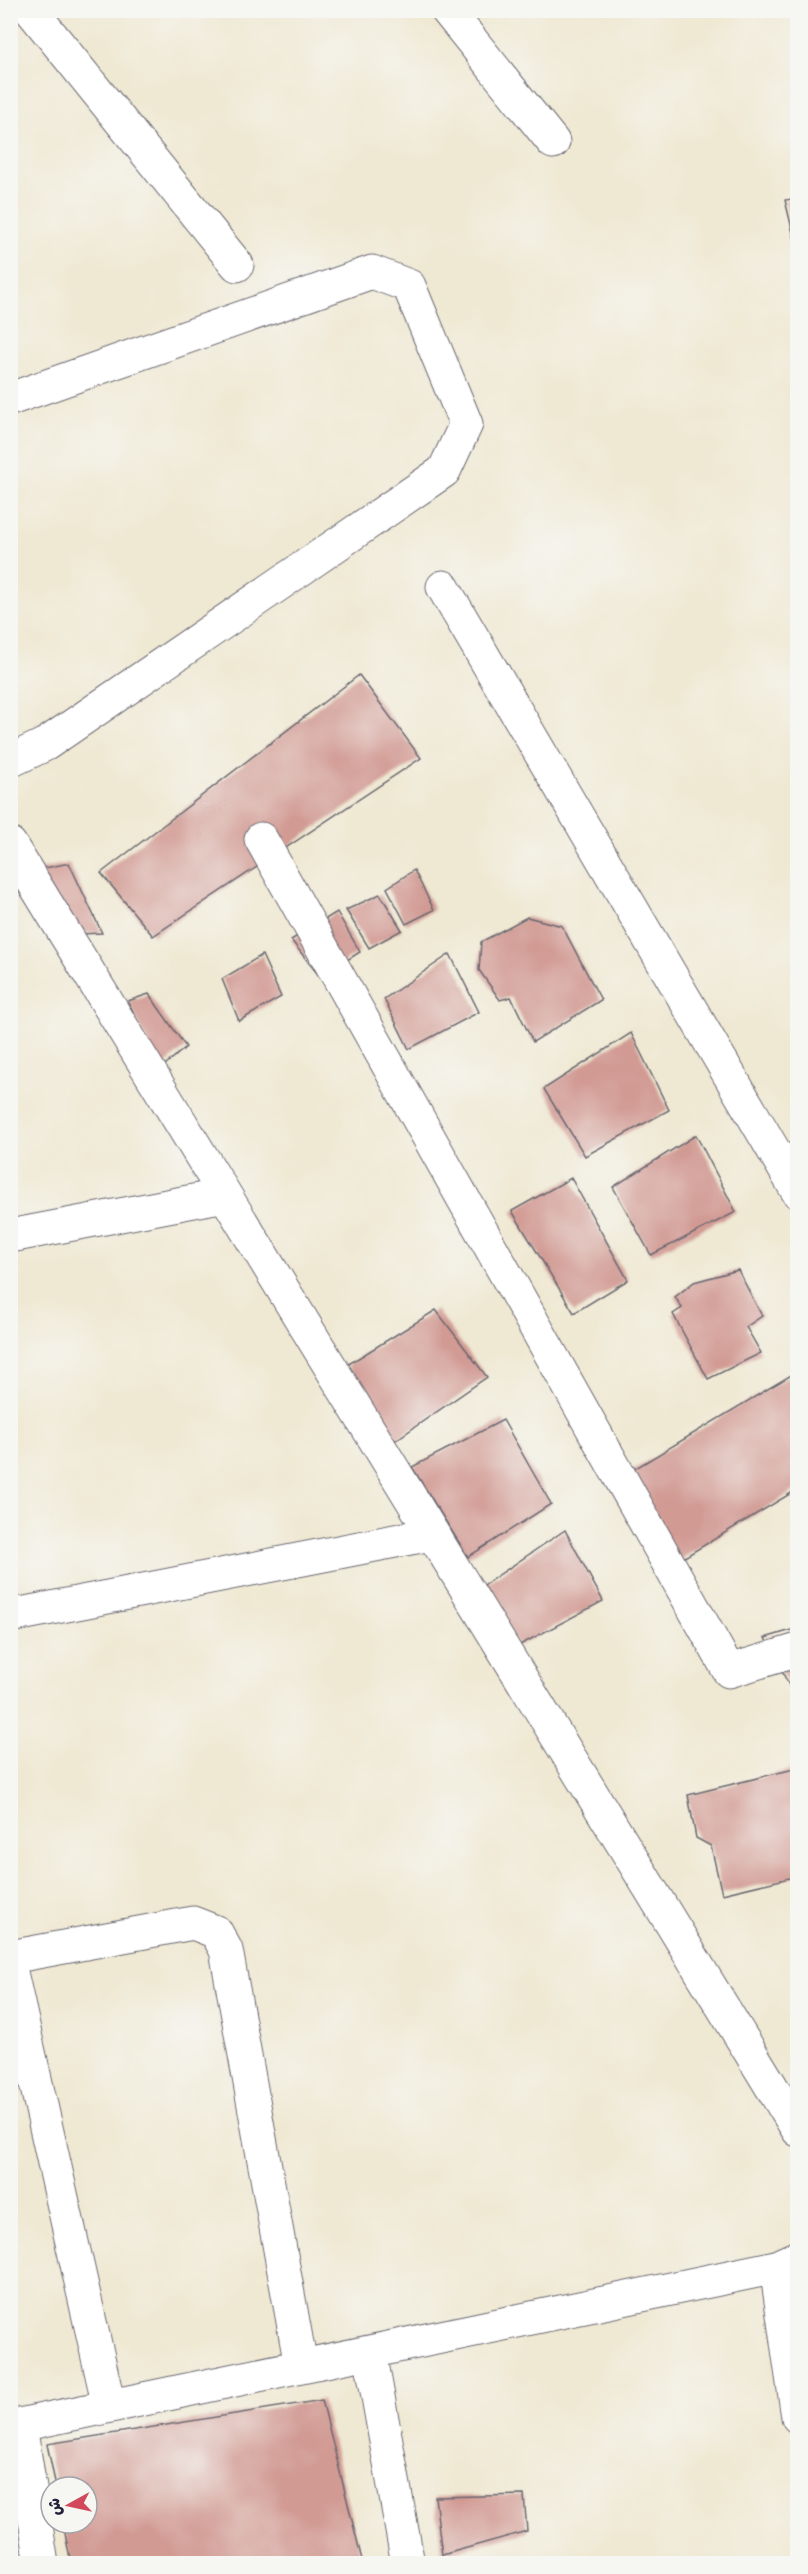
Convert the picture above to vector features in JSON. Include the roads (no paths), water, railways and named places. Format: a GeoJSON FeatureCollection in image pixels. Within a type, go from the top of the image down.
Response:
{"type":"FeatureCollection","features":[{"type":"Feature","properties":{"kind":"street"},"geometry":{"type":"LineString","coordinates":[[31,10],[237,265]]}},
{"type":"Feature","properties":{"kind":"street"},"geometry":{"type":"LineString","coordinates":[[447,10],[553,142]]}},
{"type":"Feature","properties":{"kind":"street"},"geometry":{"type":"LineString","coordinates":[[10,399],[372,272],[409,286],[466,424],[444,471],[46,744],[10,761]]}},
{"type":"Feature","properties":{"kind":"street"},"geometry":{"type":"LineString","coordinates":[[442,587],[798,1192]]}},
{"type":"Feature","properties":{"kind":"street"},"geometry":{"type":"LineString","coordinates":[[261,839],[729,1671],[798,1650]]}},
{"type":"Feature","properties":{"kind":"street"},"geometry":{"type":"LineString","coordinates":[[13,853],[798,2130]]}},
{"type":"Feature","properties":{"kind":"street"},"geometry":{"type":"LineString","coordinates":[[10,1236],[225,1195]]}},
{"type":"Feature","properties":{"kind":"street"},"geometry":{"type":"LineString","coordinates":[[10,1616],[431,1534]]}},
{"type":"Feature","properties":{"kind":"street"},"geometry":{"type":"LineString","coordinates":[[10,1957],[192,1923],[216,1932],[226,1950],[301,2366]]}},
{"type":"Feature","properties":{"kind":"street"},"geometry":{"type":"LineString","coordinates":[[10,1968],[109,2406]]}},
{"type":"Feature","properties":{"kind":"street"},"geometry":{"type":"LineString","coordinates":[[42,2564],[15,2426],[787,2262],[798,2417]]}},
{"type":"Feature","properties":{"kind":"street"},"geometry":{"type":"LineString","coordinates":[[370,2352],[408,2564]]}}]}
